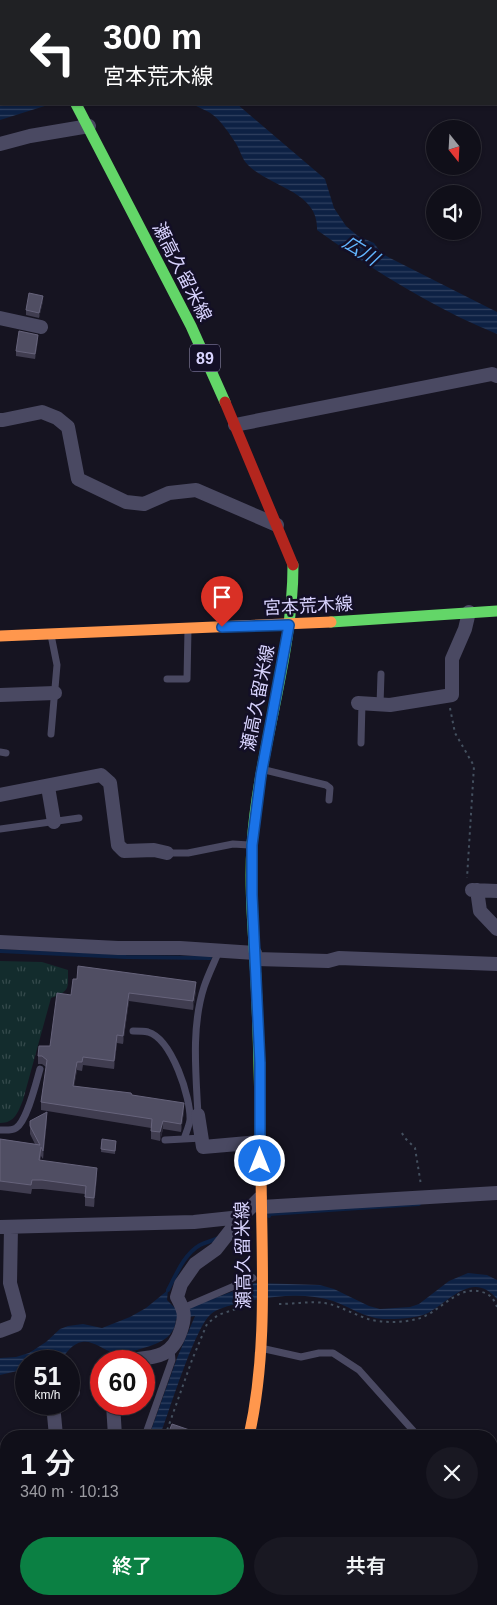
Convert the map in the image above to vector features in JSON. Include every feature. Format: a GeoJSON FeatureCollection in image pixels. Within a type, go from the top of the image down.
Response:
{"type":"FeatureCollection","features":[{"type":"Feature","properties":{"kind":"main road","name":"瀬高久留米線"},"geometry":{"type":"LineString","coordinates":[[77,105],[191,326],[293,564],[289,625],[262,770],[252,845],[252,895],[260,1063],[260,1202],[257,1304],[262,1349],[250,1430]]}},
{"type":"Feature","properties":{"kind":"main road","name":"宮本荒木線"},"geometry":{"type":"LineString","coordinates":[[0,636],[289,625],[497,611]]}},
{"type":"Feature","properties":{"kind":"street"},"geometry":{"type":"LineString","coordinates":[[0,144],[30,136],[89,126]]}},
{"type":"Feature","properties":{"kind":"street"},"geometry":{"type":"LineString","coordinates":[[0,318],[41,327]]}},
{"type":"Feature","properties":{"kind":"street"},"geometry":{"type":"LineString","coordinates":[[235,425],[492,374],[497,376]]}},
{"type":"Feature","properties":{"kind":"street"},"geometry":{"type":"LineString","coordinates":[[0,420],[42,412],[57,418],[68,427],[78,479],[126,502],[144,504],[169,493],[196,490],[277,525]]}},
{"type":"Feature","properties":{"kind":"street"},"geometry":{"type":"LineString","coordinates":[[360,703],[390,705],[452,695],[452,660],[465,629],[469,612]]}},
{"type":"Feature","properties":{"kind":"street"},"geometry":{"type":"LineString","coordinates":[[0,695],[55,693]]}},
{"type":"Feature","properties":{"kind":"street"},"geometry":{"type":"LineString","coordinates":[[0,794],[102,775],[110,783],[118,845],[124,851],[154,850],[167,853]]}},
{"type":"Feature","properties":{"kind":"street"},"geometry":{"type":"LineString","coordinates":[[48,786],[54,822]]}},
{"type":"Feature","properties":{"kind":"street"},"geometry":{"type":"LineString","coordinates":[[497,891],[475,890],[480,912],[497,929]]}},
{"type":"Feature","properties":{"kind":"street"},"geometry":{"type":"LineString","coordinates":[[0,942],[118,948],[180,948],[255,956],[328,960],[339,958],[497,964]]}},
{"type":"Feature","properties":{"kind":"street"},"geometry":{"type":"LineString","coordinates":[[198,1115],[203,1147],[260,1142]]}},
{"type":"Feature","properties":{"kind":"street"},"geometry":{"type":"LineString","coordinates":[[155,1355],[169,1352],[178,1341],[185,1318],[183,1308],[177,1296],[181,1284],[195,1264],[216,1249],[241,1217],[260,1202],[423,1198],[497,1193]]}},
{"type":"Feature","properties":{"kind":"street"},"geometry":{"type":"LineString","coordinates":[[0,1331],[16,1325],[19,1316],[10,1283],[5,1227],[194,1222],[241,1217]]}},
{"type":"Feature","properties":{"kind":"street"},"geometry":{"type":"LineString","coordinates":[[53,1415],[55,1430]]}},
{"type":"Feature","properties":{"kind":"street"},"geometry":{"type":"LineString","coordinates":[[114,1415],[115,1430]]}},
{"type":"Feature","properties":{"kind":"lane"},"geometry":{"type":"LineString","coordinates":[[167,679],[187,678],[188,628]]}},
{"type":"Feature","properties":{"kind":"lane"},"geometry":{"type":"LineString","coordinates":[[50,633],[58,665],[51,734]]}},
{"type":"Feature","properties":{"kind":"lane"},"geometry":{"type":"LineString","coordinates":[[380,705],[381,674]]}},
{"type":"Feature","properties":{"kind":"lane"},"geometry":{"type":"LineString","coordinates":[[360,703],[361,742]]}},
{"type":"Feature","properties":{"kind":"lane"},"geometry":{"type":"LineString","coordinates":[[262,770],[326,785],[330,788],[329,800]]}},
{"type":"Feature","properties":{"kind":"lane"},"geometry":{"type":"LineString","coordinates":[[0,830],[79,818]]}},
{"type":"Feature","properties":{"kind":"lane"},"geometry":{"type":"LineString","coordinates":[[167,853],[188,853],[232,844],[252,845]]}},
{"type":"Feature","properties":{"kind":"lane"},"geometry":{"type":"LineString","coordinates":[[198,1115],[196,1078],[199,1014],[204,987],[219,951]]}},
{"type":"Feature","properties":{"kind":"lane"},"geometry":{"type":"LineString","coordinates":[[133,1031],[150,1032],[164,1043],[176,1063],[187,1096],[190,1121],[184,1139]]}},
{"type":"Feature","properties":{"kind":"lane"},"geometry":{"type":"LineString","coordinates":[[0,1130],[16,1127],[24,1118],[40,1069]]}},
{"type":"Feature","properties":{"kind":"lane"},"geometry":{"type":"LineString","coordinates":[[165,1140],[202,1138]]}},
{"type":"Feature","properties":{"kind":"lane"},"geometry":{"type":"LineString","coordinates":[[183,1308],[253,1278]]}},
{"type":"Feature","properties":{"kind":"lane"},"geometry":{"type":"LineString","coordinates":[[146,1430],[172,1360],[171,1349]]}},
{"type":"Feature","properties":{"kind":"lane"},"geometry":{"type":"LineString","coordinates":[[262,1349],[301,1357],[319,1353],[333,1353],[359,1370],[413,1430]]}},
{"type":"Feature","properties":{"kind":"path"},"geometry":{"type":"LineString","coordinates":[[447,696],[455,733],[474,766],[466,882],[468,887],[475,890]]}},
{"type":"Feature","properties":{"kind":"path"},"geometry":{"type":"LineString","coordinates":[[402,1133],[415,1148],[423,1198]]}},
{"type":"Feature","properties":{"kind":"path"},"geometry":{"type":"LineString","coordinates":[[167,1430],[207,1324],[218,1314],[257,1304],[322,1302],[379,1322],[417,1319],[427,1315],[461,1293],[471,1290],[490,1295],[497,1307]]}},
{"type":"Feature","properties":{"kind":"green space"},"geometry":{"type":"Polygon","coordinates":[[[0,961],[42,962],[68,970],[67,988],[62,993],[51,998],[23,1100],[13,1119],[5,1123],[0,1123],[0,961]]]}},
{"type":"Feature","properties":{"kind":"water"},"geometry":{"type":"Polygon","coordinates":[[[3,105],[48,105],[0,120],[0,106],[3,105]]]}},
{"type":"Feature","properties":{"kind":"water","name":"広川"},"geometry":{"type":"Polygon","coordinates":[[[195,105],[238,105],[325,179],[334,208],[346,226],[358,236],[374,243],[381,253],[497,312],[497,334],[450,313],[404,287],[317,230],[315,217],[310,206],[302,198],[257,173],[248,165],[225,127],[211,113],[195,105]]]}},
{"type":"Feature","properties":{"kind":"water"},"geometry":{"type":"Polygon","coordinates":[[[468,1273],[487,1275],[497,1280],[497,1299],[488,1291],[479,1287],[470,1288],[453,1296],[428,1313],[400,1319],[376,1318],[333,1301],[308,1296],[282,1296],[221,1308],[211,1314],[198,1335],[162,1430],[151,1430],[177,1358],[195,1316],[176,1319],[175,1326],[168,1337],[157,1344],[137,1350],[106,1350],[94,1344],[82,1342],[69,1350],[34,1350],[60,1329],[68,1326],[83,1324],[102,1328],[130,1317],[146,1308],[168,1290],[167,1300],[176,1309],[188,1308],[255,1283],[320,1285],[380,1309],[410,1307],[419,1304],[449,1281],[468,1273]]]}},
{"type":"Feature","properties":{"kind":"water"},"geometry":{"type":"Polygon","coordinates":[[[15,1357],[15,1372],[0,1375],[0,1358],[15,1357]]]}},
{"type":"Feature","properties":{"kind":"building"},"geometry":{"type":"Polygon","coordinates":[[[29,293],[43,296],[39,313],[26,310],[29,293]]]}},
{"type":"Feature","properties":{"kind":"building"},"geometry":{"type":"Polygon","coordinates":[[[19,331],[38,335],[35,354],[16,351],[19,331]]]}},
{"type":"Feature","properties":{"kind":"building"},"geometry":{"type":"Polygon","coordinates":[[[78,966],[196,982],[193,1001],[129,993],[123,1036],[117,1035],[114,1061],[83,1057],[82,1062],[77,1062],[73,1086],[131,1093],[132,1095],[184,1103],[181,1124],[163,1121],[160,1132],[151,1131],[152,1119],[41,1102],[47,1060],[42,1056],[38,1056],[39,1046],[50,1046],[57,993],[71,995],[73,979],[77,979],[78,966]]]}},
{"type":"Feature","properties":{"kind":"building"},"geometry":{"type":"Polygon","coordinates":[[[47,1112],[43,1151],[41,1147],[39,1160],[97,1168],[94,1198],[85,1197],[86,1186],[42,1180],[32,1180],[31,1185],[0,1181],[0,1139],[40,1145],[30,1126],[30,1121],[47,1112]]]}},
{"type":"Feature","properties":{"kind":"building"},"geometry":{"type":"Polygon","coordinates":[[[102,1139],[116,1141],[115,1151],[101,1149],[102,1139]]]}},
{"type":"Feature","properties":{"kind":"building"},"geometry":{"type":"Polygon","coordinates":[[[172,1424],[190,1430],[170,1430],[172,1424]]]}},
{"type":"Feature","properties":{"kind":"waterway"},"geometry":{"type":"LineString","coordinates":[[0,951],[126,957],[210,958]]}},
{"type":"Feature","properties":{"kind":"waterway"},"geometry":{"type":"LineString","coordinates":[[269,1216],[269,1214],[419,1204]]}},
{"type":"Feature","properties":{"kind":"waterway"},"geometry":{"type":"LineString","coordinates":[[168,1290],[189,1254],[200,1245],[218,1238]]}},
{"type":"Feature","properties":{"kind":"traffic: fast"},"geometry":{"type":"LineString","coordinates":[[77,105],[191,326],[225,402]]}},
{"type":"Feature","properties":{"kind":"traffic: fast"},"geometry":{"type":"LineString","coordinates":[[261,1162],[251,862],[255,810],[287,635],[293,565]]}},
{"type":"Feature","properties":{"kind":"traffic: fast"},"geometry":{"type":"LineString","coordinates":[[331,622],[497,611]]}},
{"type":"Feature","properties":{"kind":"traffic: slow"},"geometry":{"type":"LineString","coordinates":[[0,636],[331,622]]}},
{"type":"Feature","properties":{"kind":"traffic: slow"},"geometry":{"type":"LineString","coordinates":[[250,1430],[262,1334],[261,1162]]}},
{"type":"Feature","properties":{"kind":"traffic: jam"},"geometry":{"type":"LineString","coordinates":[[225,402],[293,565]]}},
{"type":"Feature","properties":{"kind":"route"},"geometry":{"type":"LineString","coordinates":[[222,627],[289,625],[261,775],[252,845],[252,895],[260,1063],[260,1161]]}}]}
